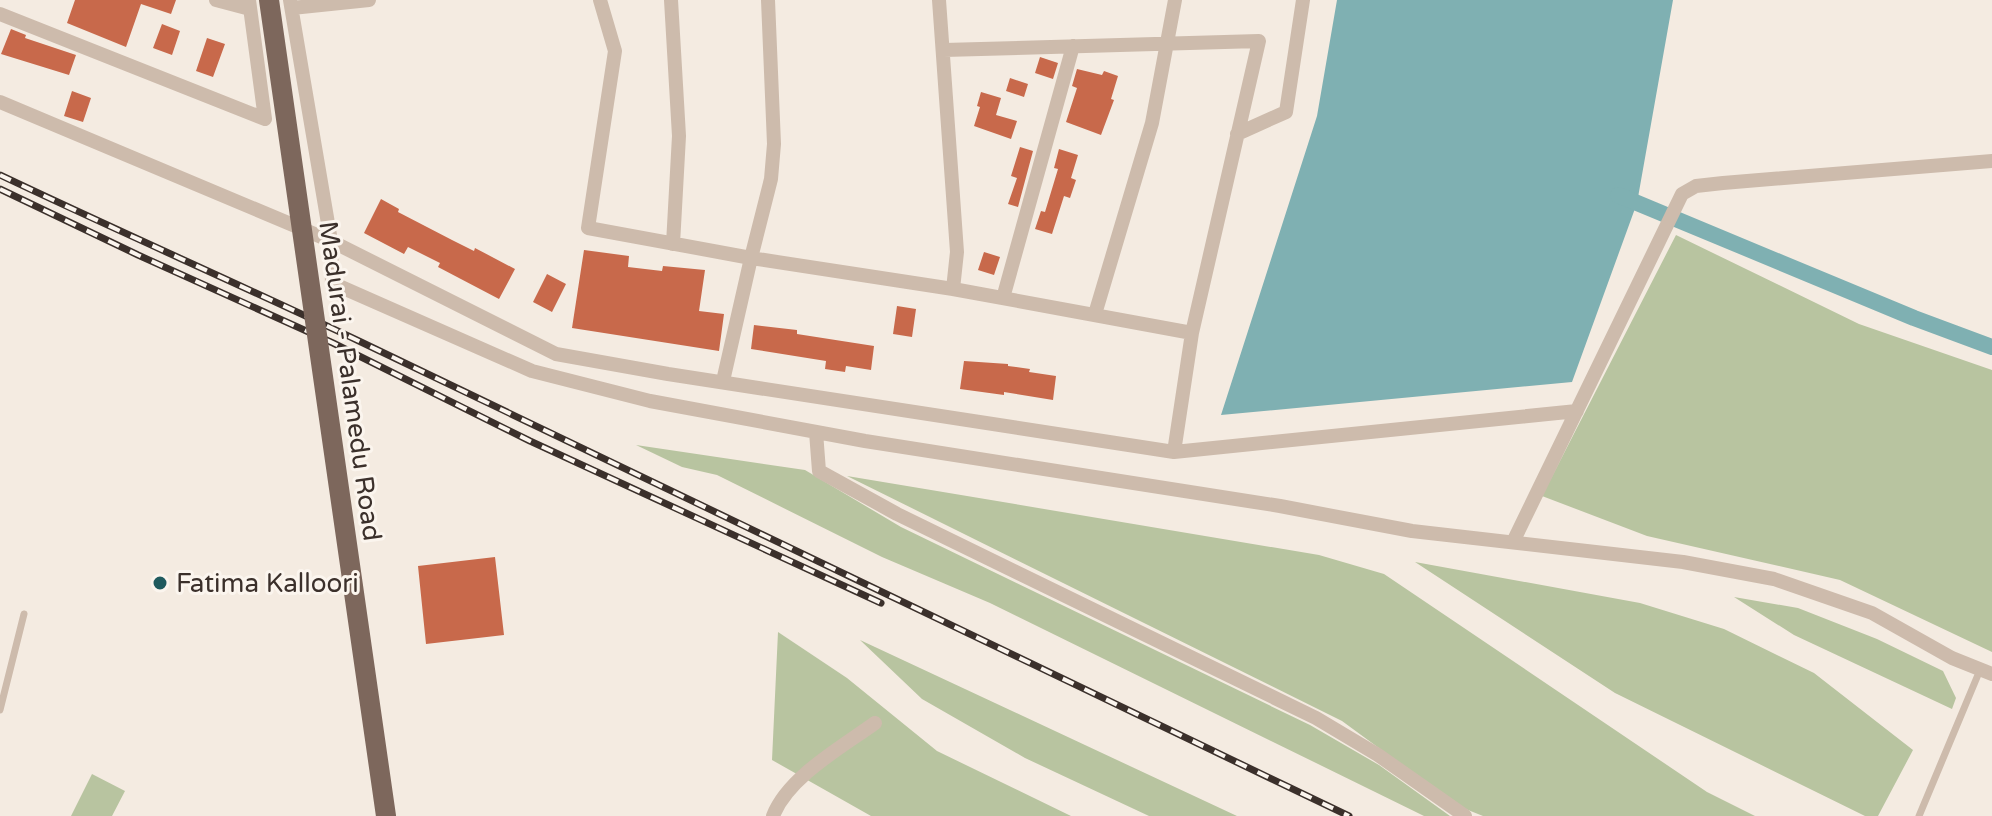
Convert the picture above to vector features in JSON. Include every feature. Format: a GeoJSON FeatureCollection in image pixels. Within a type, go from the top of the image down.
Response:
{"type":"FeatureCollection","features":[{"type":"Feature","properties":{"kind":"main road","name":"Madurai - Palamedu Road"},"geometry":{"type":"LineString","coordinates":[[256,3],[386,816]]}},
{"type":"Feature","properties":{"kind":"street"},"geometry":{"type":"LineString","coordinates":[[0,14],[265,119],[256,3],[216,0]]}},
{"type":"Feature","properties":{"kind":"street"},"geometry":{"type":"LineString","coordinates":[[369,0],[291,4],[331,241],[332,283],[532,371],[650,401],[816,432],[1280,506],[1412,531],[1683,562],[1774,579],[1872,613],[1952,658],[1986,672]]}},
{"type":"Feature","properties":{"kind":"street"},"geometry":{"type":"LineString","coordinates":[[600,0],[615,51],[588,228],[751,258],[953,289],[1192,333]]}},
{"type":"Feature","properties":{"kind":"street"},"geometry":{"type":"LineString","coordinates":[[671,0],[679,136],[673,244]]}},
{"type":"Feature","properties":{"kind":"street"},"geometry":{"type":"LineString","coordinates":[[723,381],[771,179],[774,144],[768,0]]}},
{"type":"Feature","properties":{"kind":"street"},"geometry":{"type":"LineString","coordinates":[[939,0],[957,252],[953,289]]}},
{"type":"Feature","properties":{"kind":"street"},"geometry":{"type":"LineString","coordinates":[[1095,314],[1152,123],[1175,0]]}},
{"type":"Feature","properties":{"kind":"street"},"geometry":{"type":"LineString","coordinates":[[1237,134],[1286,112],[1303,0]]}},
{"type":"Feature","properties":{"kind":"street"},"geometry":{"type":"LineString","coordinates":[[944,50],[1259,41],[1192,333],[1174,452]]}},
{"type":"Feature","properties":{"kind":"street"},"geometry":{"type":"LineString","coordinates":[[1003,298],[1073,46]]}},
{"type":"Feature","properties":{"kind":"street"},"geometry":{"type":"LineString","coordinates":[[0,102],[331,241],[556,354],[1174,452],[1577,411]]}},
{"type":"Feature","properties":{"kind":"street"},"geometry":{"type":"LineString","coordinates":[[1513,542],[1682,194],[1696,186],[1992,161]]}},
{"type":"Feature","properties":{"kind":"street"},"geometry":{"type":"LineString","coordinates":[[816,432],[819,471],[924,528],[1316,718],[1378,755],[1465,816]]}},
{"type":"Feature","properties":{"kind":"street"},"geometry":{"type":"LineString","coordinates":[[773,816],[778,802],[815,766],[875,723]]}},
{"type":"Feature","properties":{"kind":"lane"},"geometry":{"type":"LineString","coordinates":[[0,710],[24,614]]}},
{"type":"Feature","properties":{"kind":"lane"},"geometry":{"type":"LineString","coordinates":[[1919,816],[1986,672]]}},
{"type":"Feature","properties":{"kind":"green space"},"geometry":{"type":"Polygon","coordinates":[[[1676,235],[1859,324],[1992,370],[1992,652],[1840,580],[1647,536],[1542,496],[1676,235]]]}},
{"type":"Feature","properties":{"kind":"green space"},"geometry":{"type":"Polygon","coordinates":[[[636,445],[805,470],[901,527],[1310,725],[1379,765],[1450,816],[1424,816],[990,603],[882,557],[717,475],[682,467],[636,445]]]}},
{"type":"Feature","properties":{"kind":"green space"},"geometry":{"type":"Polygon","coordinates":[[[847,476],[1319,555],[1384,574],[1707,792],[1755,816],[1483,816],[1458,806],[1342,721],[847,476]]]}},
{"type":"Feature","properties":{"kind":"green space"},"geometry":{"type":"Polygon","coordinates":[[[1415,562],[1640,603],[1724,629],[1814,673],[1913,750],[1878,816],[1865,816],[1615,693],[1415,562]]]}},
{"type":"Feature","properties":{"kind":"green space"},"geometry":{"type":"Polygon","coordinates":[[[1734,597],[1798,608],[1877,639],[1943,671],[1956,698],[1952,709],[1794,635],[1734,597]]]}},
{"type":"Feature","properties":{"kind":"green space"},"geometry":{"type":"Polygon","coordinates":[[[778,632],[847,678],[937,751],[1071,816],[871,816],[772,760],[778,632]]]}},
{"type":"Feature","properties":{"kind":"green space"},"geometry":{"type":"Polygon","coordinates":[[[860,640],[1237,816],[1149,816],[1025,758],[922,699],[860,640]]]}},
{"type":"Feature","properties":{"kind":"green space"},"geometry":{"type":"Polygon","coordinates":[[[92,774],[125,791],[112,816],[71,816],[92,774]]]}},
{"type":"Feature","properties":{"kind":"water"},"geometry":{"type":"Polygon","coordinates":[[[1337,0],[1673,0],[1637,203],[1572,382],[1221,415],[1317,116],[1337,0]]]}},
{"type":"Feature","properties":{"kind":"building"},"geometry":{"type":"Polygon","coordinates":[[[75,0],[176,0],[171,14],[141,4],[126,47],[67,23],[75,0]]]}},
{"type":"Feature","properties":{"kind":"building"},"geometry":{"type":"Polygon","coordinates":[[[162,24],[180,31],[172,55],[153,48],[162,24]]]}},
{"type":"Feature","properties":{"kind":"building"},"geometry":{"type":"Polygon","coordinates":[[[11,29],[26,35],[25,38],[76,55],[69,75],[1,54],[11,29]]]}},
{"type":"Feature","properties":{"kind":"building"},"geometry":{"type":"Polygon","coordinates":[[[207,38],[225,44],[213,77],[196,71],[207,38]]]}},
{"type":"Feature","properties":{"kind":"building"},"geometry":{"type":"Polygon","coordinates":[[[1040,57],[1058,63],[1053,79],[1035,73],[1040,57]]]}},
{"type":"Feature","properties":{"kind":"building"},"geometry":{"type":"Polygon","coordinates":[[[1077,69],[1102,75],[1104,71],[1118,76],[1111,99],[1114,100],[1101,135],[1066,122],[1077,88],[1072,86],[1077,69]]]}},
{"type":"Feature","properties":{"kind":"building"},"geometry":{"type":"Polygon","coordinates":[[[1010,78],[1028,84],[1024,97],[1006,91],[1010,78]]]}},
{"type":"Feature","properties":{"kind":"building"},"geometry":{"type":"Polygon","coordinates":[[[72,91],[91,98],[83,122],[64,116],[72,91]]]}},
{"type":"Feature","properties":{"kind":"building"},"geometry":{"type":"Polygon","coordinates":[[[981,92],[1001,98],[996,115],[1017,121],[1011,139],[974,126],[981,92]]]}},
{"type":"Feature","properties":{"kind":"building"},"geometry":{"type":"Polygon","coordinates":[[[1020,147],[1033,151],[1018,207],[1008,204],[1017,178],[1011,176],[1020,147]]]}},
{"type":"Feature","properties":{"kind":"building"},"geometry":{"type":"Polygon","coordinates":[[[1059,149],[1078,155],[1071,178],[1076,180],[1070,198],[1064,196],[1052,234],[1035,229],[1041,211],[1045,212],[1058,169],[1054,168],[1059,149]]]}},
{"type":"Feature","properties":{"kind":"building"},"geometry":{"type":"Polygon","coordinates":[[[381,199],[399,209],[398,212],[515,269],[499,299],[438,267],[440,263],[408,247],[404,254],[364,233],[381,199]]]}},
{"type":"Feature","properties":{"kind":"building"},"geometry":{"type":"Polygon","coordinates":[[[584,250],[629,256],[628,267],[662,271],[663,266],[705,270],[699,311],[724,314],[719,351],[572,328],[584,250]]]}},
{"type":"Feature","properties":{"kind":"building"},"geometry":{"type":"Polygon","coordinates":[[[984,252],[1000,257],[994,275],[978,270],[984,252]]]}},
{"type":"Feature","properties":{"kind":"building"},"geometry":{"type":"Polygon","coordinates":[[[547,274],[566,284],[552,312],[533,302],[547,274]]]}},
{"type":"Feature","properties":{"kind":"building"},"geometry":{"type":"Polygon","coordinates":[[[897,306],[916,309],[912,337],[893,334],[897,306]]]}},
{"type":"Feature","properties":{"kind":"building"},"geometry":{"type":"Polygon","coordinates":[[[754,325],[797,330],[797,334],[874,346],[871,370],[846,366],[845,372],[825,369],[826,361],[751,349],[754,325]]]}},
{"type":"Feature","properties":{"kind":"building"},"geometry":{"type":"Polygon","coordinates":[[[964,361],[1008,364],[1030,369],[1029,372],[1056,376],[1053,400],[960,389],[964,361]]]}},
{"type":"Feature","properties":{"kind":"building"},"geometry":{"type":"Polygon","coordinates":[[[495,557],[504,635],[426,644],[418,566],[495,557]]]}},
{"type":"Feature","properties":{"kind":"waterway"},"geometry":{"type":"LineString","coordinates":[[1618,195],[1914,318],[1992,347]]}},
{"type":"Feature","properties":{"kind":"railway"},"geometry":{"type":"LineString","coordinates":[[0,175],[361,342],[1349,816]]}},
{"type":"Feature","properties":{"kind":"railway"},"geometry":{"type":"LineString","coordinates":[[0,189],[333,343],[530,441],[881,603]]}},
{"type":"Feature","properties":{"kind":"place","name":"Fatima Kalloori"},"geometry":{"type":"Point","coordinates":[160,583]}}]}
